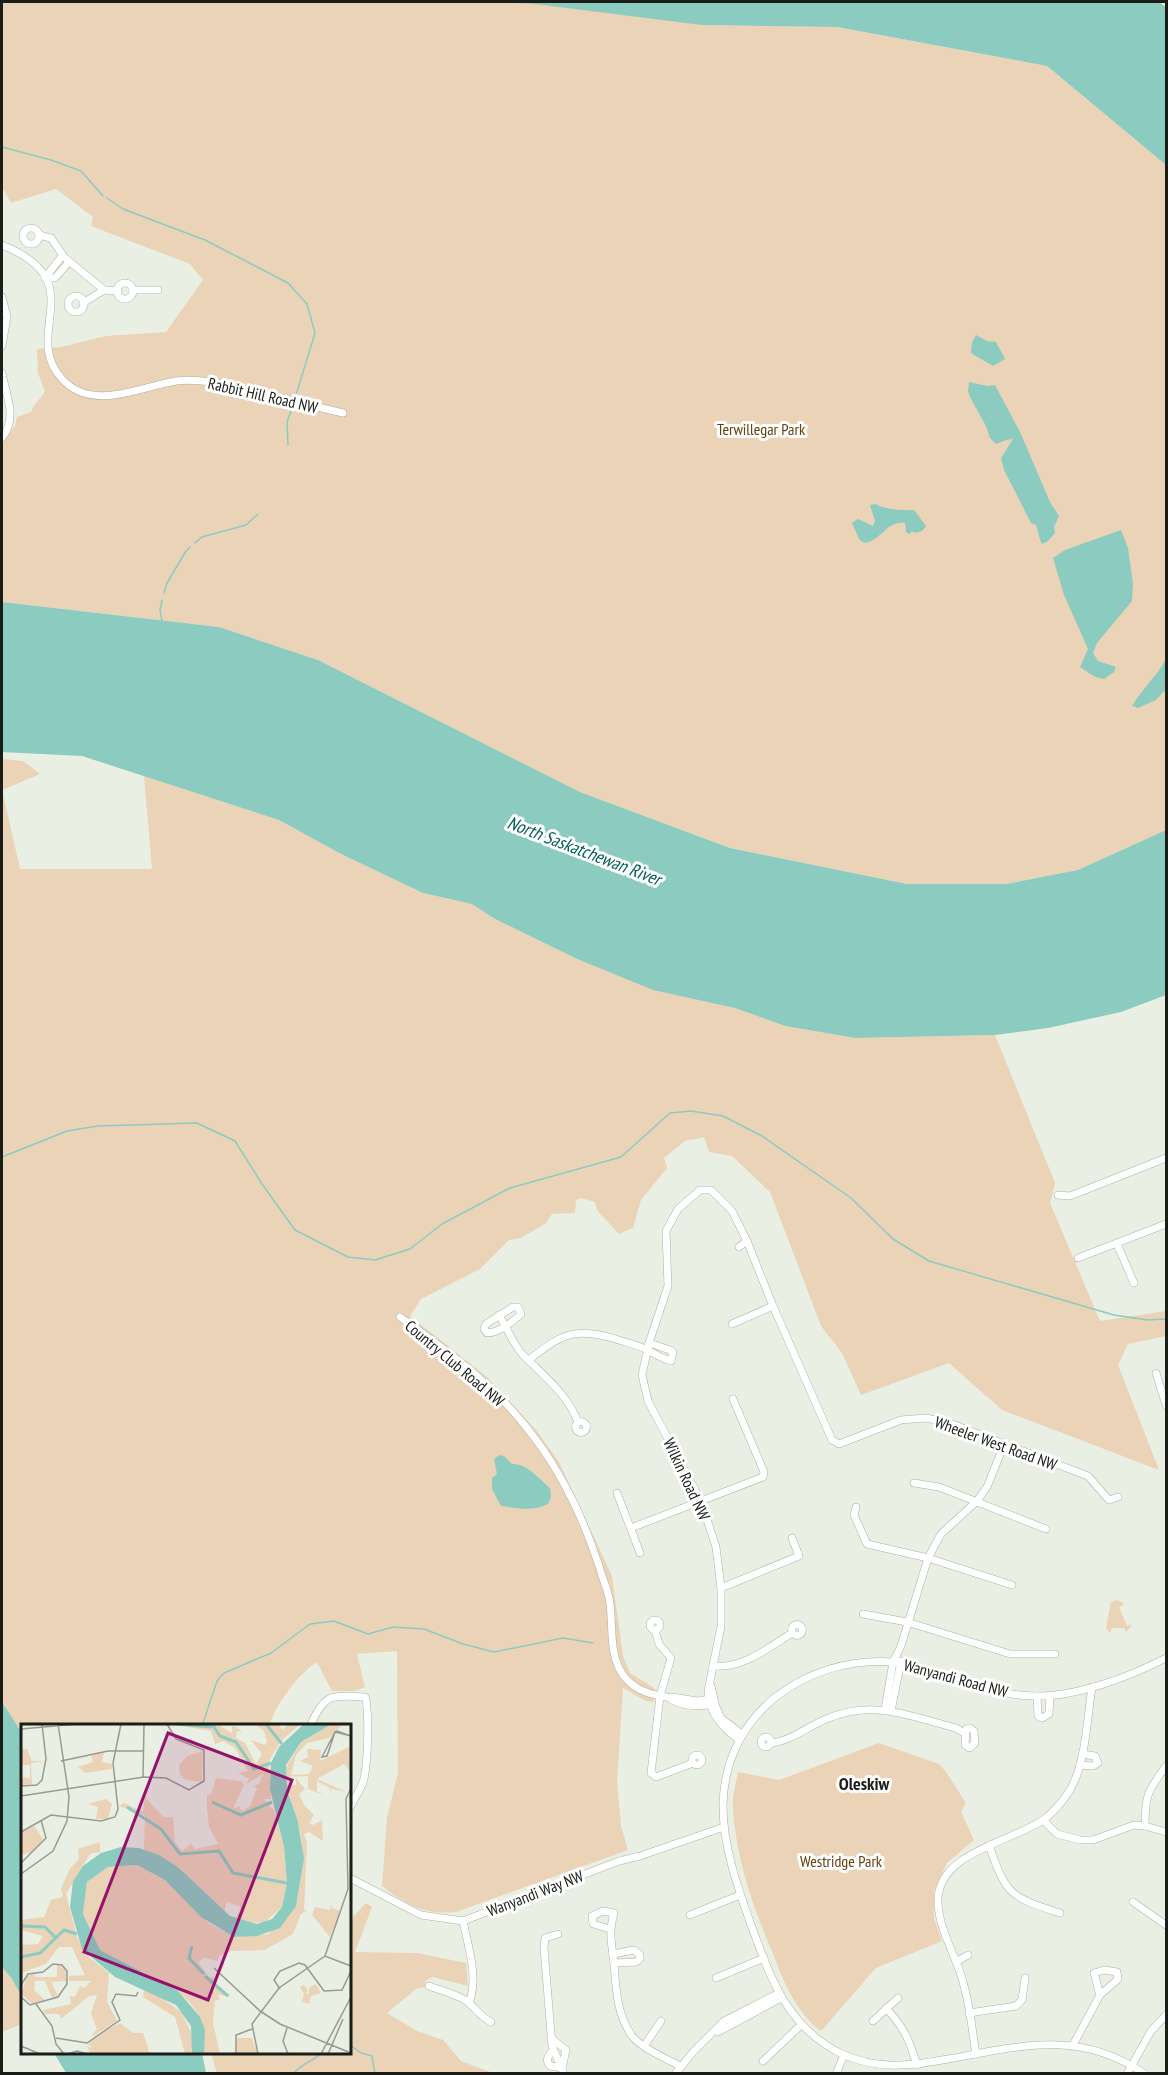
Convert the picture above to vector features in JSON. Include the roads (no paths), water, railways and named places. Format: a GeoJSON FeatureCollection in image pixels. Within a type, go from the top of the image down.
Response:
{"type":"FeatureCollection","features":[{"type":"Feature","properties":{"kind":"street"},"geometry":{"type":"LineString","coordinates":[[39,235],[51,238],[62,256],[104,290],[118,291]]}},
{"type":"Feature","properties":{"kind":"street","name":"Rabbit Hill Road NW"},"geometry":{"type":"LineString","coordinates":[[2,245],[26,256],[45,278],[52,300],[48,337],[50,356],[60,377],[80,392],[92,396],[105,396],[177,381],[196,380],[343,413]]}},
{"type":"Feature","properties":{"kind":"street"},"geometry":{"type":"LineString","coordinates":[[45,278],[62,256]]}},
{"type":"Feature","properties":{"kind":"street"},"geometry":{"type":"LineString","coordinates":[[45,278],[55,278],[69,262]]}},
{"type":"Feature","properties":{"kind":"street"},"geometry":{"type":"LineString","coordinates":[[126,283],[131,285],[133,290],[132,295],[126,299],[121,297],[118,291],[119,286],[126,283]]}},
{"type":"Feature","properties":{"kind":"street"},"geometry":{"type":"LineString","coordinates":[[83,303],[104,290]]}},
{"type":"Feature","properties":{"kind":"street"},"geometry":{"type":"LineString","coordinates":[[133,290],[158,290]]}},
{"type":"Feature","properties":{"kind":"street"},"geometry":{"type":"LineString","coordinates":[[2,297],[8,316],[2,346]]}},
{"type":"Feature","properties":{"kind":"street"},"geometry":{"type":"LineString","coordinates":[[2,373],[11,417],[8,429],[2,438]]}},
{"type":"Feature","properties":{"kind":"street"},"geometry":{"type":"LineString","coordinates":[[1058,1196],[1070,1196],[1167,1158]]}},
{"type":"Feature","properties":{"kind":"street","name":"Wilkin Road NW"},"geometry":{"type":"LineString","coordinates":[[711,1190],[700,1190],[678,1209],[666,1231],[668,1286],[648,1346],[642,1375],[648,1401],[701,1501],[716,1547],[721,1588],[721,1626],[710,1684],[712,1702]]}},
{"type":"Feature","properties":{"kind":"street","name":"Wheeler West Road NW"},"geometry":{"type":"LineString","coordinates":[[711,1190],[732,1211],[747,1241],[832,1440],[839,1444],[902,1420],[925,1418],[947,1422],[1088,1476],[1110,1500],[1118,1497]]}},
{"type":"Feature","properties":{"kind":"street"},"geometry":{"type":"LineString","coordinates":[[1078,1258],[1167,1224]]}},
{"type":"Feature","properties":{"kind":"street"},"geometry":{"type":"LineString","coordinates":[[740,1246],[747,1241]]}},
{"type":"Feature","properties":{"kind":"street"},"geometry":{"type":"LineString","coordinates":[[1117,1244],[1134,1283]]}},
{"type":"Feature","properties":{"kind":"street"},"geometry":{"type":"LineString","coordinates":[[513,1306],[518,1307],[521,1314],[491,1333],[487,1332],[484,1329],[486,1324],[499,1316],[513,1306]]}},
{"type":"Feature","properties":{"kind":"street"},"geometry":{"type":"LineString","coordinates":[[732,1324],[773,1306]]}},
{"type":"Feature","properties":{"kind":"street"},"geometry":{"type":"LineString","coordinates":[[499,1316],[522,1355],[564,1396],[578,1422]]}},
{"type":"Feature","properties":{"kind":"street","name":"Country Club Road NW"},"geometry":{"type":"LineString","coordinates":[[400,1317],[486,1384],[527,1427],[561,1479],[579,1512],[595,1552],[610,1601],[612,1646],[622,1674],[632,1685],[644,1692],[669,1698],[712,1702]]}},
{"type":"Feature","properties":{"kind":"street"},"geometry":{"type":"LineString","coordinates":[[529,1360],[565,1335],[597,1333],[648,1346]]}},
{"type":"Feature","properties":{"kind":"street"},"geometry":{"type":"LineString","coordinates":[[1156,1373],[1167,1405]]}},
{"type":"Feature","properties":{"kind":"street"},"geometry":{"type":"LineString","coordinates":[[631,1528],[763,1477],[764,1472],[733,1399]]}},
{"type":"Feature","properties":{"kind":"street"},"geometry":{"type":"LineString","coordinates":[[888,1710],[901,1646],[928,1558],[941,1534],[976,1502],[987,1487],[1004,1445]]}},
{"type":"Feature","properties":{"kind":"street"},"geometry":{"type":"LineString","coordinates":[[914,1483],[939,1487],[1046,1529]]}},
{"type":"Feature","properties":{"kind":"street"},"geometry":{"type":"LineString","coordinates":[[617,1493],[640,1553]]}},
{"type":"Feature","properties":{"kind":"street"},"geometry":{"type":"LineString","coordinates":[[856,1507],[855,1515],[867,1545],[928,1558],[1012,1585]]}},
{"type":"Feature","properties":{"kind":"street"},"geometry":{"type":"LineString","coordinates":[[721,1588],[799,1556],[792,1538]]}},
{"type":"Feature","properties":{"kind":"street"},"geometry":{"type":"LineString","coordinates":[[863,1614],[908,1622],[1010,1654],[1055,1654]]}},
{"type":"Feature","properties":{"kind":"street"},"geometry":{"type":"LineString","coordinates":[[655,1630],[659,1644],[671,1658],[660,1696],[651,1773],[656,1777],[693,1763]]}},
{"type":"Feature","properties":{"kind":"street"},"geometry":{"type":"LineString","coordinates":[[713,1666],[725,1667],[748,1661],[792,1633]]}},
{"type":"Feature","properties":{"kind":"street","name":"Wanyandi Road NW"},"geometry":{"type":"LineString","coordinates":[[1145,2073],[1132,2064],[1105,2053],[1073,2045],[1043,2044],[917,2065],[894,2066],[874,2064],[844,2055],[823,2043],[801,2025],[780,1995],[764,1958],[740,1895],[724,1827],[725,1787],[728,1771],[741,1738],[763,1708],[776,1696],[820,1671],[854,1662],[897,1662],[1011,1694],[1050,1696],[1092,1687],[1167,1658]]}},
{"type":"Feature","properties":{"kind":"street"},"geometry":{"type":"LineString","coordinates":[[976,2054],[967,1997],[944,1929],[938,1898],[944,1879],[961,1859],[988,1845],[1014,1836],[1043,1820],[1071,1789],[1080,1766],[1092,1687]]}},
{"type":"Feature","properties":{"kind":"street"},"geometry":{"type":"LineString","coordinates":[[311,1724],[324,1704],[333,1696],[365,1697],[366,1699],[364,1778],[351,1806]]}},
{"type":"Feature","properties":{"kind":"street"},"geometry":{"type":"LineString","coordinates":[[1037,1696],[1038,1716],[1042,1718],[1049,1714],[1050,1696]]}},
{"type":"Feature","properties":{"kind":"street"},"geometry":{"type":"LineString","coordinates":[[712,1702],[721,1718],[741,1738]]}},
{"type":"Feature","properties":{"kind":"street"},"geometry":{"type":"LineString","coordinates":[[771,1743],[793,1737],[842,1712],[865,1709],[888,1710],[956,1728],[964,1733]]}},
{"type":"Feature","properties":{"kind":"street"},"geometry":{"type":"LineString","coordinates":[[1080,1766],[1093,1767],[1098,1763],[1095,1756],[1082,1754]]}},
{"type":"Feature","properties":{"kind":"street"},"geometry":{"type":"LineString","coordinates":[[1145,1826],[1145,1803],[1148,1790],[1167,1766]]}},
{"type":"Feature","properties":{"kind":"street"},"geometry":{"type":"LineString","coordinates":[[1043,1820],[1057,1834],[1080,1840],[1093,1840],[1134,1825],[1167,1832]]}},
{"type":"Feature","properties":{"kind":"street","name":"Wanyandi Way NW"},"geometry":{"type":"LineString","coordinates":[[351,1879],[421,1915],[463,1921],[619,1861],[724,1827]]}},
{"type":"Feature","properties":{"kind":"street"},"geometry":{"type":"LineString","coordinates":[[988,1845],[999,1876],[1008,1889],[1025,1902],[1060,1912]]}},
{"type":"Feature","properties":{"kind":"street"},"geometry":{"type":"LineString","coordinates":[[690,1915],[740,1895]]}},
{"type":"Feature","properties":{"kind":"street"},"geometry":{"type":"LineString","coordinates":[[1133,1902],[1167,1925]]}},
{"type":"Feature","properties":{"kind":"street"},"geometry":{"type":"LineString","coordinates":[[463,1921],[472,1976],[472,1994],[469,2003]]}},
{"type":"Feature","properties":{"kind":"street"},"geometry":{"type":"LineString","coordinates":[[610,1929],[619,2007],[633,2037],[644,2046],[680,2066]]}},
{"type":"Feature","properties":{"kind":"street"},"geometry":{"type":"LineString","coordinates":[[558,1934],[544,1938],[544,1948],[553,2051],[563,2071]]}},
{"type":"Feature","properties":{"kind":"street"},"geometry":{"type":"LineString","coordinates":[[613,1954],[634,1950],[640,1955],[636,1962],[614,1963]]}},
{"type":"Feature","properties":{"kind":"street"},"geometry":{"type":"LineString","coordinates":[[956,1962],[969,1955]]}},
{"type":"Feature","properties":{"kind":"street"},"geometry":{"type":"LineString","coordinates":[[716,1978],[764,1958]]}},
{"type":"Feature","properties":{"kind":"street"},"geometry":{"type":"LineString","coordinates":[[969,2013],[1016,2006],[1022,2000],[1025,1978]]}},
{"type":"Feature","properties":{"kind":"street"},"geometry":{"type":"LineString","coordinates":[[429,1986],[457,1996],[491,2022]]}},
{"type":"Feature","properties":{"kind":"street"},"geometry":{"type":"LineString","coordinates":[[675,2073],[724,2020],[780,1995]]}},
{"type":"Feature","properties":{"kind":"street"},"geometry":{"type":"LineString","coordinates":[[1073,2045],[1100,1995]]}},
{"type":"Feature","properties":{"kind":"street"},"geometry":{"type":"LineString","coordinates":[[873,2021],[898,1998]]}},
{"type":"Feature","properties":{"kind":"street"},"geometry":{"type":"LineString","coordinates":[[886,2008],[908,2036],[917,2065]]}},
{"type":"Feature","properties":{"kind":"street"},"geometry":{"type":"LineString","coordinates":[[1127,2073],[1151,2031],[1167,2015]]}},
{"type":"Feature","properties":{"kind":"street"},"geometry":{"type":"LineString","coordinates":[[644,2046],[661,2020]]}},
{"type":"Feature","properties":{"kind":"street"},"geometry":{"type":"LineString","coordinates":[[763,2061],[801,2025]]}},
{"type":"Feature","properties":{"kind":"street"},"geometry":{"type":"LineString","coordinates":[[552,2038],[566,2050],[563,2071]]}},
{"type":"Feature","properties":{"kind":"street"},"geometry":{"type":"LineString","coordinates":[[836,2073],[844,2055]]}},
{"type":"Feature","properties":{"kind":"water"},"geometry":{"type":"Polygon","coordinates":[[[475,2],[1159,2],[1166,7],[1166,165],[1047,66],[837,27],[702,25],[535,4],[475,2]]]}},
{"type":"Feature","properties":{"kind":"water"},"geometry":{"type":"Polygon","coordinates":[[[976,335],[987,341],[996,342],[1005,359],[993,366],[971,353],[976,335]]]}},
{"type":"Feature","properties":{"kind":"water"},"geometry":{"type":"Polygon","coordinates":[[[969,382],[995,385],[1021,434],[1050,502],[1059,516],[1054,527],[1055,533],[1042,544],[1036,525],[1031,523],[1004,470],[1001,458],[1013,439],[996,444],[990,438],[968,391],[969,382]]]}},
{"type":"Feature","properties":{"kind":"water"},"geometry":{"type":"Polygon","coordinates":[[[876,504],[894,509],[914,510],[926,526],[922,531],[915,533],[912,531],[909,534],[906,532],[905,523],[899,523],[888,527],[875,539],[864,543],[859,539],[852,523],[858,519],[873,526],[875,521],[870,505],[876,504]]]}},
{"type":"Feature","properties":{"kind":"water"},"geometry":{"type":"Polygon","coordinates":[[[1121,530],[1128,548],[1133,584],[1132,601],[1097,643],[1093,653],[1098,661],[1116,667],[1114,672],[1104,679],[1095,677],[1080,667],[1088,649],[1064,595],[1053,558],[1065,550],[1121,530]]]}},
{"type":"Feature","properties":{"kind":"water","name":"North Saskatchewan River"},"geometry":{"type":"Polygon","coordinates":[[[2,602],[219,627],[318,660],[580,792],[730,848],[907,884],[1006,884],[1078,870],[1166,830],[1166,995],[1121,1012],[1048,1028],[995,1035],[855,1038],[785,1026],[735,1008],[653,990],[575,958],[495,919],[472,904],[423,893],[341,854],[279,820],[82,756],[2,752],[2,602]]]}},
{"type":"Feature","properties":{"kind":"water"},"geometry":{"type":"Polygon","coordinates":[[[1166,659],[1166,689],[1156,700],[1138,708],[1132,706],[1158,671],[1166,659]]]}},
{"type":"Feature","properties":{"kind":"water"},"geometry":{"type":"Polygon","coordinates":[[[500,1455],[512,1464],[528,1469],[550,1488],[551,1497],[548,1504],[531,1509],[501,1506],[492,1489],[492,1478],[497,1474],[494,1459],[500,1455]]]}},
{"type":"Feature","properties":{"kind":"water"},"geometry":{"type":"Polygon","coordinates":[[[2,1702],[21,1731],[21,1995],[2,1967],[2,1702]]]}},
{"type":"Feature","properties":{"kind":"water"},"geometry":{"type":"Polygon","coordinates":[[[55,2054],[202,2054],[206,2073],[66,2073],[55,2054]]]}},
{"type":"Feature","properties":{"kind":"waterway"},"geometry":{"type":"LineString","coordinates":[[2,147],[51,160],[81,171],[103,196]]}},
{"type":"Feature","properties":{"kind":"waterway"},"geometry":{"type":"LineString","coordinates":[[107,198],[123,209],[205,240],[288,283],[307,304],[315,333],[296,395]]}},
{"type":"Feature","properties":{"kind":"waterway"},"geometry":{"type":"LineString","coordinates":[[288,445],[287,422],[292,408]]}},
{"type":"Feature","properties":{"kind":"waterway"},"geometry":{"type":"LineString","coordinates":[[195,543],[202,537],[246,525],[258,514]]}},
{"type":"Feature","properties":{"kind":"waterway"},"geometry":{"type":"LineString","coordinates":[[164,593],[167,583],[190,547]]}},
{"type":"Feature","properties":{"kind":"waterway"},"geometry":{"type":"LineString","coordinates":[[162,600],[160,610],[162,621]]}},
{"type":"Feature","properties":{"kind":"waterway"},"geometry":{"type":"LineString","coordinates":[[2,1157],[67,1131],[98,1126],[197,1123],[235,1141],[295,1230],[348,1257],[375,1260],[410,1249],[442,1224],[510,1188],[621,1157],[670,1113],[691,1111],[723,1116],[762,1136],[851,1198],[893,1239],[929,1261],[1114,1315],[1148,1320],[1166,1319]]}},
{"type":"Feature","properties":{"kind":"waterway"},"geometry":{"type":"LineString","coordinates":[[203,1724],[217,1681],[224,1673],[271,1653],[310,1624],[334,1621],[368,1634],[393,1627],[424,1629],[463,1644],[494,1652],[563,1638],[593,1643]]}},
{"type":"Feature","properties":{"kind":"waterway"},"geometry":{"type":"LineString","coordinates":[[351,2046],[361,2053],[372,2056],[375,2074]]}},
{"type":"Feature","properties":{"kind":"waterway"},"geometry":{"type":"LineString","coordinates":[[293,2074],[321,2054]]}},
{"type":"Feature","properties":{"kind":"district","name":"Oleskiw"},"geometry":{"type":"Point","coordinates":[864,1784]}},
{"type":"Feature","properties":{"kind":"park label","name":"Terwillegar Park"},"geometry":{"type":"Point","coordinates":[761,429]}},
{"type":"Feature","properties":{"kind":"park label","name":"Westridge Park"},"geometry":{"type":"Point","coordinates":[841,1861]}}]}
